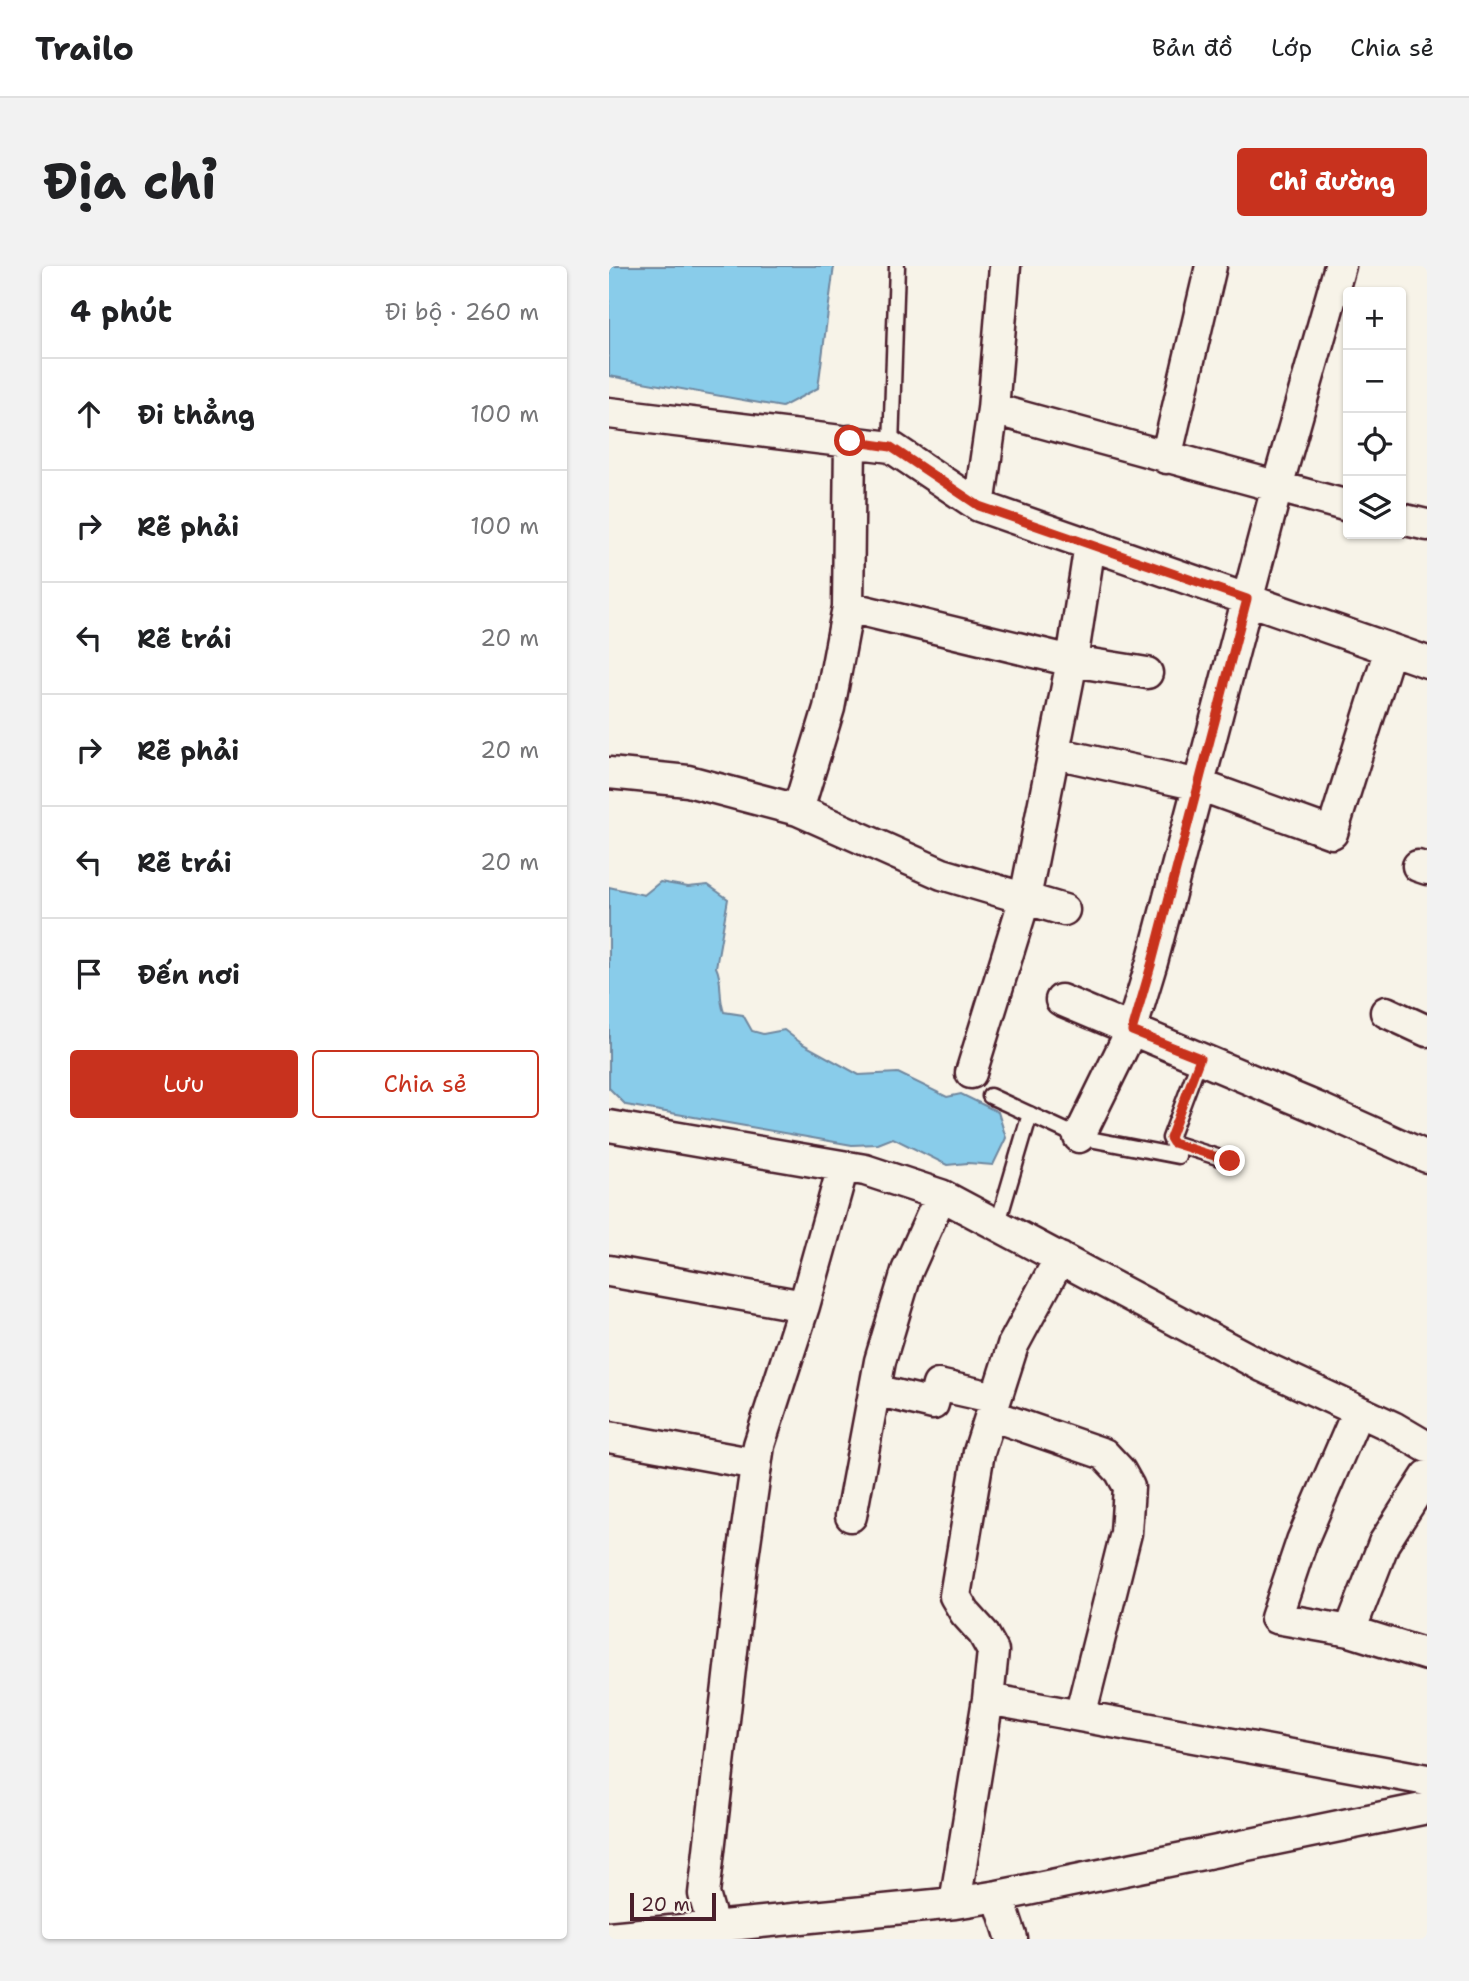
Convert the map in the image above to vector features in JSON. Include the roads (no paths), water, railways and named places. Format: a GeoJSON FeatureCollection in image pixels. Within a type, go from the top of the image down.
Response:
{"type":"FeatureCollection","features":[{"type":"Feature","properties":{"kind":"street"},"geometry":{"type":"LineString","coordinates":[[979,506],[993,410],[1005,266]]}},
{"type":"Feature","properties":{"kind":"street"},"geometry":{"type":"LineString","coordinates":[[1167,458],[1211,266]]}},
{"type":"Feature","properties":{"kind":"street"},"geometry":{"type":"LineString","coordinates":[[1079,1138],[1132,1031],[1277,487],[1339,266]]}},
{"type":"Feature","properties":{"kind":"street"},"geometry":{"type":"LineString","coordinates":[[993,410],[1343,505]]}},
{"type":"Feature","properties":{"kind":"street"},"geometry":{"type":"LineString","coordinates":[[609,414],[891,447],[979,506],[1427,662]]}},
{"type":"Feature","properties":{"kind":"street"},"geometry":{"type":"LineString","coordinates":[[799,810],[829,708],[848,607],[850,441]]}},
{"type":"Feature","properties":{"kind":"street"},"geometry":{"type":"LineString","coordinates":[[1406,520],[1427,525]]}},
{"type":"Feature","properties":{"kind":"street"},"geometry":{"type":"LineString","coordinates":[[971,1073],[1025,898],[1072,661],[1090,544]]}},
{"type":"Feature","properties":{"kind":"street"},"geometry":{"type":"LineString","coordinates":[[848,607],[1072,661],[1147,673]]}},
{"type":"Feature","properties":{"kind":"street"},"geometry":{"type":"LineString","coordinates":[[1055,753],[1199,785],[1332,833],[1390,649]]}},
{"type":"Feature","properties":{"kind":"street"},"geometry":{"type":"LineString","coordinates":[[609,773],[688,781],[799,810],[942,874],[1064,910]]}},
{"type":"Feature","properties":{"kind":"street"},"geometry":{"type":"LineString","coordinates":[[1062,1000],[1427,1157]]}},
{"type":"Feature","properties":{"kind":"street"},"geometry":{"type":"LineString","coordinates":[[1386,1012],[1427,1031]]}},
{"type":"Feature","properties":{"kind":"street"},"geometry":{"type":"LineString","coordinates":[[609,1126],[865,1170],[941,1195],[1264,1367],[1427,1447]]}},
{"type":"Feature","properties":{"kind":"street"},"geometry":{"type":"LineString","coordinates":[[715,1932],[704,1894],[742,1564],[759,1445],[804,1306],[843,1167]]}},
{"type":"Feature","properties":{"kind":"street"},"geometry":{"type":"LineString","coordinates":[[851,1516],[880,1361],[907,1271],[941,1195]]}},
{"type":"Feature","properties":{"kind":"street"},"geometry":{"type":"LineString","coordinates":[[955,1903],[988,1699],[993,1651],[955,1596],[979,1452],[993,1406],[1013,1345],[1060,1258]]}},
{"type":"Feature","properties":{"kind":"street"},"geometry":{"type":"LineString","coordinates":[[609,1271],[804,1306]]}},
{"type":"Feature","properties":{"kind":"street"},"geometry":{"type":"LineString","coordinates":[[875,1390],[933,1404],[937,1385],[1104,1454],[1120,1471],[1129,1487],[1126,1534],[1080,1716]]}},
{"type":"Feature","properties":{"kind":"street"},"geometry":{"type":"LineString","coordinates":[[1358,1411],[1302,1541],[1276,1618],[1349,1631],[1427,1655]]}},
{"type":"Feature","properties":{"kind":"street"},"geometry":{"type":"LineString","coordinates":[[609,1437],[756,1464]]}},
{"type":"Feature","properties":{"kind":"street"},"geometry":{"type":"LineString","coordinates":[[1349,1631],[1384,1543],[1427,1476]]}},
{"type":"Feature","properties":{"kind":"street"},"geometry":{"type":"LineString","coordinates":[[988,1699],[1427,1780]]}},
{"type":"Feature","properties":{"kind":"street"},"geometry":{"type":"LineString","coordinates":[[609,1937],[715,1932],[955,1903],[1427,1808]]}},
{"type":"Feature","properties":{"kind":"street"},"geometry":{"type":"LineString","coordinates":[[998,1896],[1012,1939]]}},
{"type":"Feature","properties":{"kind":"lane"},"geometry":{"type":"LineString","coordinates":[[891,447],[897,266]]}},
{"type":"Feature","properties":{"kind":"lane"},"geometry":{"type":"LineString","coordinates":[[990,1096],[1079,1138],[1178,1156],[1170,1138],[1200,1058]]}},
{"type":"Feature","properties":{"kind":"lane"},"geometry":{"type":"LineString","coordinates":[[997,1226],[1030,1114]]}},
{"type":"Feature","properties":{"kind":"lane"},"geometry":{"type":"LineString","coordinates":[[1173,1143],[1230,1161]]}},
{"type":"Feature","properties":{"kind":"water"},"geometry":{"type":"Polygon","coordinates":[[[609,266],[834,266],[818,388],[782,407],[609,376],[609,266]]]}},
{"type":"Feature","properties":{"kind":"water"},"geometry":{"type":"Polygon","coordinates":[[[660,882],[688,887],[708,885],[728,899],[716,967],[724,1012],[743,1015],[752,1031],[763,1034],[784,1030],[801,1043],[859,1075],[898,1073],[947,1097],[961,1094],[998,1112],[1006,1138],[993,1165],[947,1165],[893,1138],[878,1144],[852,1145],[626,1105],[609,1088],[609,887],[644,895],[660,882]]]}}]}
